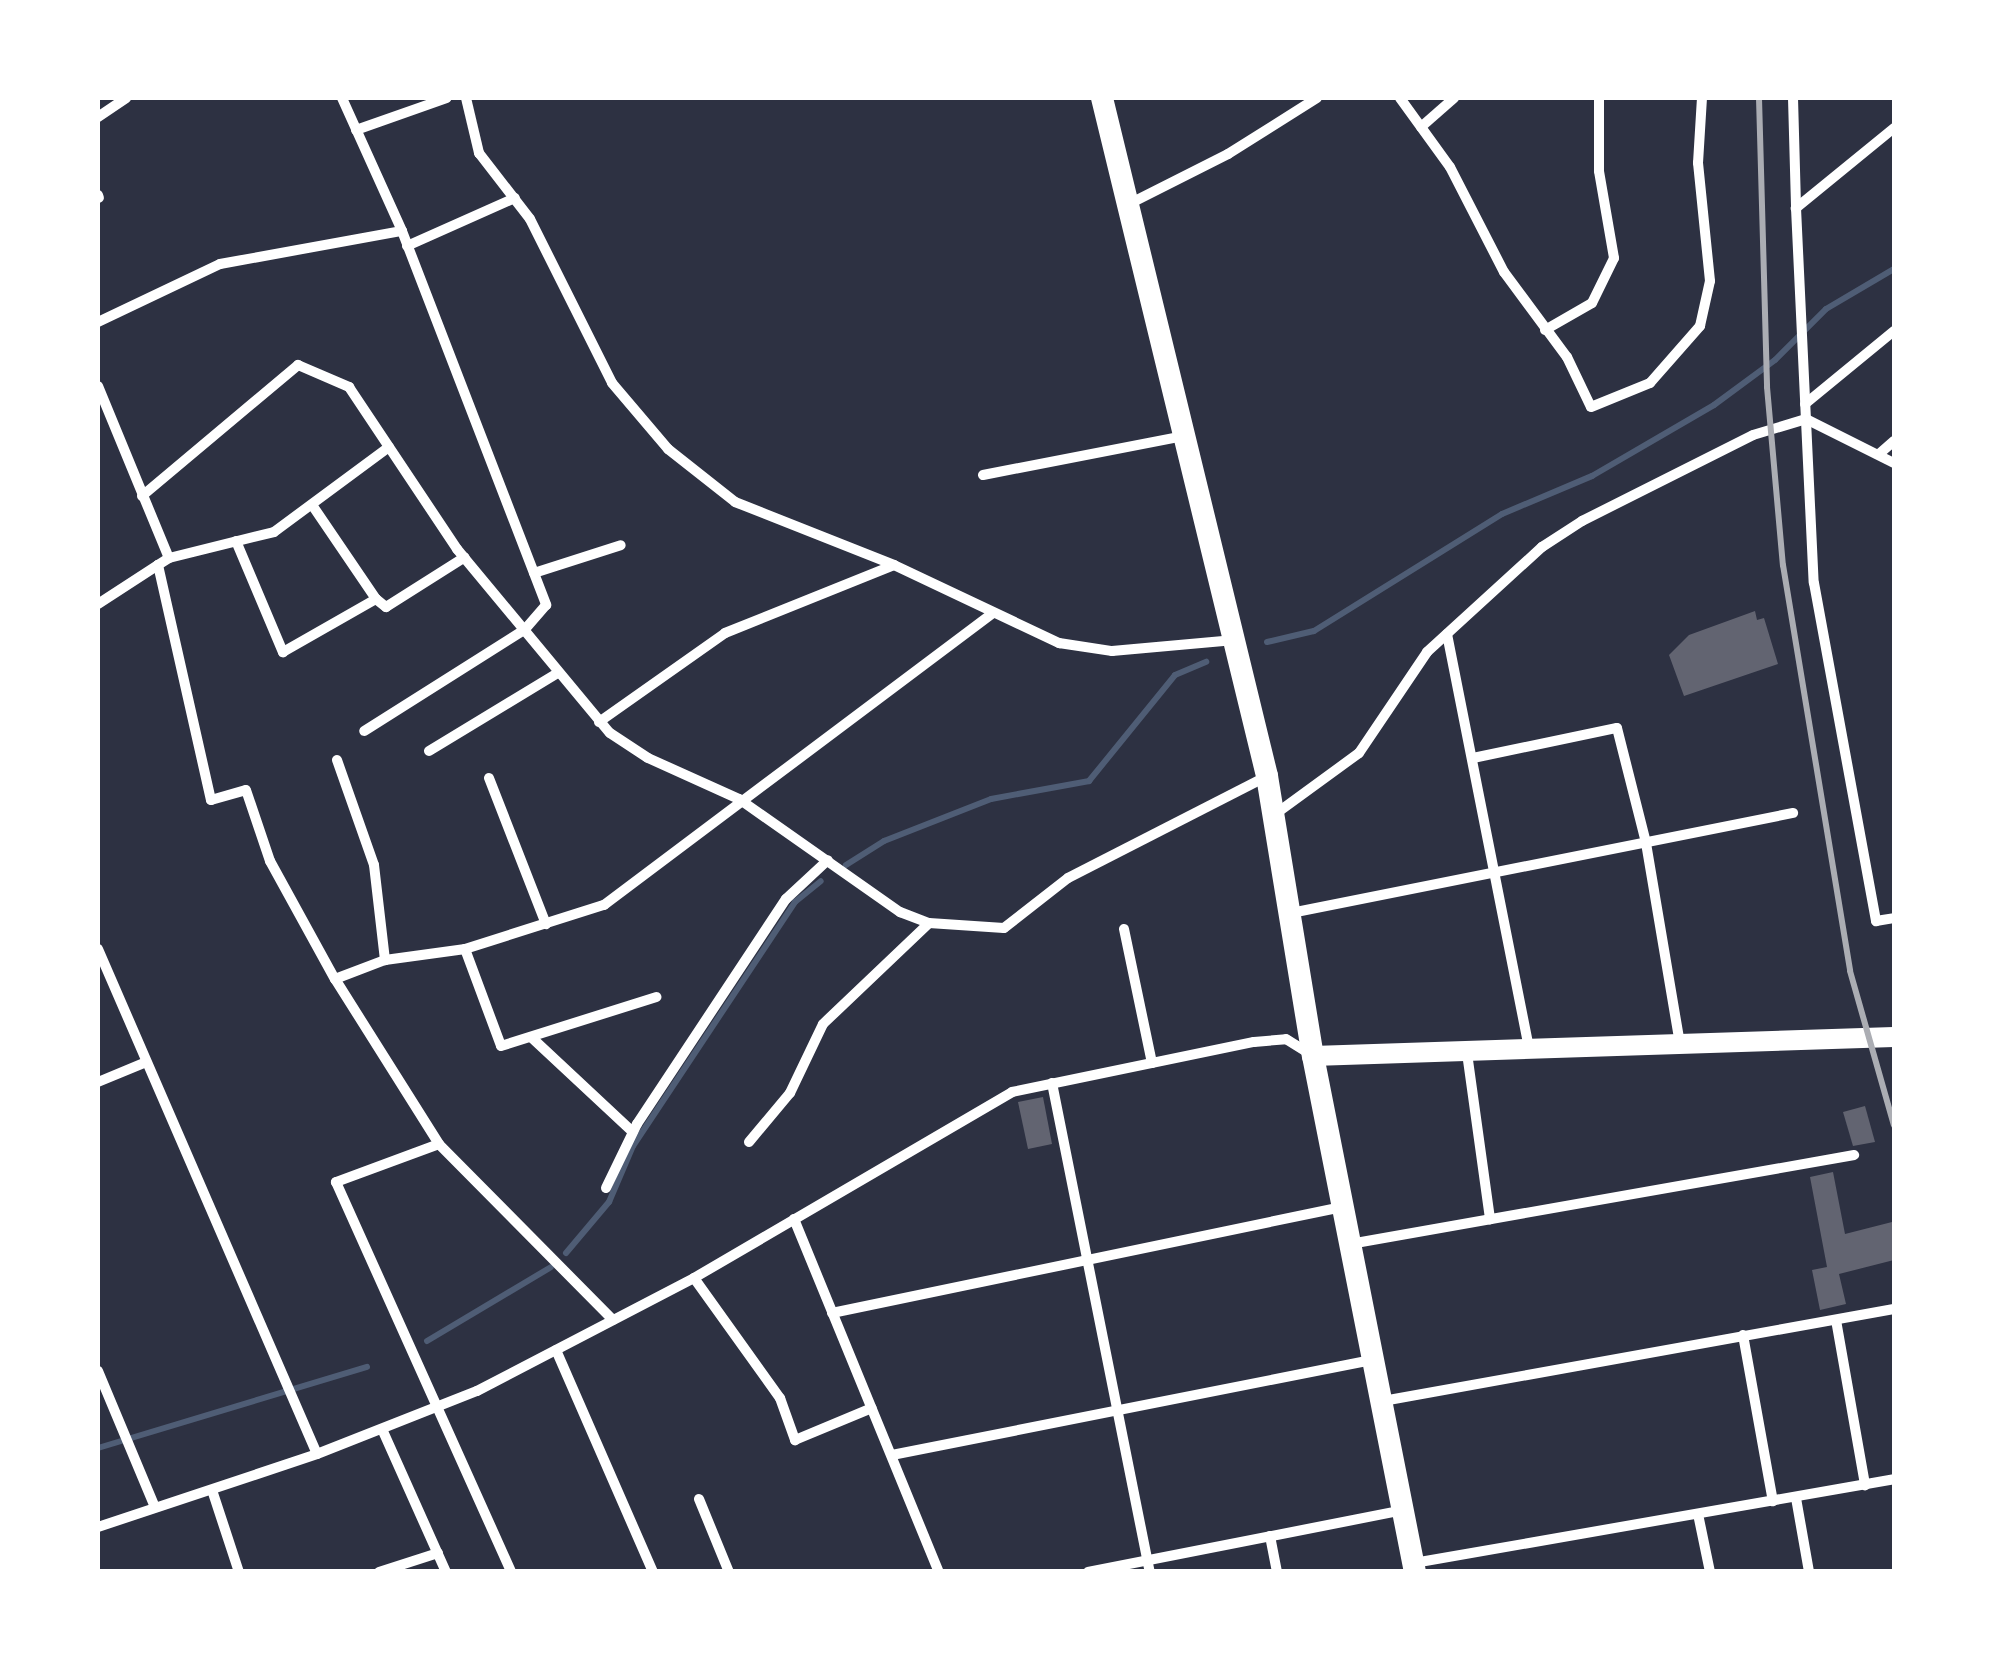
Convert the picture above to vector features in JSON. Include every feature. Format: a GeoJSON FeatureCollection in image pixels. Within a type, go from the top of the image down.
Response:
{"type":"FeatureCollection","features":[{"type":"Feature","properties":{"kind":"highway"},"geometry":{"type":"LineString","coordinates":[[1102,98],[1267,776],[1313,1056],[1414,1567]]}},
{"type":"Feature","properties":{"kind":"main road"},"geometry":{"type":"LineString","coordinates":[[1313,1056],[1894,1037]]}},
{"type":"Feature","properties":{"kind":"street"},"geometry":{"type":"LineString","coordinates":[[98,117],[126,98]]}},
{"type":"Feature","properties":{"kind":"street"},"geometry":{"type":"LineString","coordinates":[[342,98],[402,231],[546,604],[524,630],[364,731]]}},
{"type":"Feature","properties":{"kind":"street"},"geometry":{"type":"LineString","coordinates":[[356,130],[447,98]]}},
{"type":"Feature","properties":{"kind":"street"},"geometry":{"type":"LineString","coordinates":[[466,98],[479,153],[515,198],[612,383],[668,449],[735,502],[894,565],[994,613],[1084,649],[1188,649],[1236,640]]}},
{"type":"Feature","properties":{"kind":"street"},"geometry":{"type":"LineString","coordinates":[[1128,205],[1228,154],[1317,98]]}},
{"type":"Feature","properties":{"kind":"street"},"geometry":{"type":"LineString","coordinates":[[1400,98],[1591,407],[1650,383],[1693,341],[1710,281],[1698,163],[1702,98]]}},
{"type":"Feature","properties":{"kind":"street"},"geometry":{"type":"LineString","coordinates":[[1421,127],[1454,98]]}},
{"type":"Feature","properties":{"kind":"street"},"geometry":{"type":"LineString","coordinates":[[1545,330],[1592,303],[1614,258],[1599,171],[1599,98]]}},
{"type":"Feature","properties":{"kind":"street"},"geometry":{"type":"LineString","coordinates":[[1793,98],[1814,583],[1876,921],[1894,918]]}},
{"type":"Feature","properties":{"kind":"street"},"geometry":{"type":"LineString","coordinates":[[1796,208],[1894,128]]}},
{"type":"Feature","properties":{"kind":"street"},"geometry":{"type":"LineString","coordinates":[[408,246],[515,198]]}},
{"type":"Feature","properties":{"kind":"street"},"geometry":{"type":"LineString","coordinates":[[98,322],[220,264],[402,231]]}},
{"type":"Feature","properties":{"kind":"street"},"geometry":{"type":"LineString","coordinates":[[1804,404],[1894,330]]}},
{"type":"Feature","properties":{"kind":"street"},"geometry":{"type":"LineString","coordinates":[[142,496],[298,365],[350,387],[465,557],[556,674],[599,722],[648,758],[739,799],[900,912],[929,923],[1004,928],[1068,878],[1267,776]]}},
{"type":"Feature","properties":{"kind":"street"},"geometry":{"type":"LineString","coordinates":[[98,386],[169,558]]}},
{"type":"Feature","properties":{"kind":"street"},"geometry":{"type":"LineString","coordinates":[[1274,815],[1359,753],[1427,652],[1542,547],[1582,521],[1752,435],[1806,419],[1894,463]]}},
{"type":"Feature","properties":{"kind":"street"},"geometry":{"type":"LineString","coordinates":[[983,475],[1184,436]]}},
{"type":"Feature","properties":{"kind":"street"},"geometry":{"type":"LineString","coordinates":[[1879,454],[1894,441]]}},
{"type":"Feature","properties":{"kind":"street"},"geometry":{"type":"LineString","coordinates":[[98,604],[169,558],[274,532],[389,447]]}},
{"type":"Feature","properties":{"kind":"street"},"geometry":{"type":"LineString","coordinates":[[312,505],[376,599],[386,606],[465,557]]}},
{"type":"Feature","properties":{"kind":"street"},"geometry":{"type":"LineString","coordinates":[[236,541],[283,652],[376,599]]}},
{"type":"Feature","properties":{"kind":"street"},"geometry":{"type":"LineString","coordinates":[[534,573],[621,545]]}},
{"type":"Feature","properties":{"kind":"street"},"geometry":{"type":"LineString","coordinates":[[158,565],[211,800],[246,790],[270,860],[335,980],[439,1144],[613,1320]]}},
{"type":"Feature","properties":{"kind":"street"},"geometry":{"type":"LineString","coordinates":[[599,722],[725,633],[894,565]]}},
{"type":"Feature","properties":{"kind":"street"},"geometry":{"type":"LineString","coordinates":[[335,980],[385,960],[465,949],[604,904],[639,883],[739,799],[994,613]]}},
{"type":"Feature","properties":{"kind":"street"},"geometry":{"type":"LineString","coordinates":[[1448,634],[1530,1049]]}},
{"type":"Feature","properties":{"kind":"street"},"geometry":{"type":"LineString","coordinates":[[429,752],[556,674]]}},
{"type":"Feature","properties":{"kind":"street"},"geometry":{"type":"LineString","coordinates":[[1472,758],[1617,728],[1646,843],[1680,1044]]}},
{"type":"Feature","properties":{"kind":"street"},"geometry":{"type":"LineString","coordinates":[[336,760],[374,865],[385,960]]}},
{"type":"Feature","properties":{"kind":"street"},"geometry":{"type":"LineString","coordinates":[[489,778],[546,924]]}},
{"type":"Feature","properties":{"kind":"street"},"geometry":{"type":"LineString","coordinates":[[1291,913],[1496,876],[1794,813]]}},
{"type":"Feature","properties":{"kind":"street"},"geometry":{"type":"LineString","coordinates":[[606,1188],[633,1132],[786,899],[828,860]]}},
{"type":"Feature","properties":{"kind":"street"},"geometry":{"type":"LineString","coordinates":[[749,1142],[790,1093],[823,1024],[929,923]]}},
{"type":"Feature","properties":{"kind":"street"},"geometry":{"type":"LineString","coordinates":[[1124,929],[1152,1063]]}},
{"type":"Feature","properties":{"kind":"street"},"geometry":{"type":"LineString","coordinates":[[98,949],[317,1454]]}},
{"type":"Feature","properties":{"kind":"street"},"geometry":{"type":"LineString","coordinates":[[465,949],[501,1046],[656,998]]}},
{"type":"Feature","properties":{"kind":"street"},"geometry":{"type":"LineString","coordinates":[[531,1036],[633,1132]]}},
{"type":"Feature","properties":{"kind":"street"},"geometry":{"type":"LineString","coordinates":[[98,1527],[317,1454],[435,1408],[694,1278],[1012,1092],[1286,1039],[1313,1056]]}},
{"type":"Feature","properties":{"kind":"street"},"geometry":{"type":"LineString","coordinates":[[1467,1053],[1490,1219]]}},
{"type":"Feature","properties":{"kind":"street"},"geometry":{"type":"LineString","coordinates":[[98,1082],[146,1062]]}},
{"type":"Feature","properties":{"kind":"street"},"geometry":{"type":"LineString","coordinates":[[1052,1083],[1149,1566]]}},
{"type":"Feature","properties":{"kind":"street"},"geometry":{"type":"LineString","coordinates":[[439,1144],[336,1182],[512,1572]]}},
{"type":"Feature","properties":{"kind":"street"},"geometry":{"type":"LineString","coordinates":[[1349,1244],[1854,1155]]}},
{"type":"Feature","properties":{"kind":"street"},"geometry":{"type":"LineString","coordinates":[[832,1312],[1091,1262],[1342,1207]]}},
{"type":"Feature","properties":{"kind":"street"},"geometry":{"type":"LineString","coordinates":[[794,1219],[939,1572]]}},
{"type":"Feature","properties":{"kind":"street"},"geometry":{"type":"LineString","coordinates":[[694,1278],[780,1398],[795,1440],[872,1408]]}},
{"type":"Feature","properties":{"kind":"street"},"geometry":{"type":"LineString","coordinates":[[1382,1401],[1894,1309]]}},
{"type":"Feature","properties":{"kind":"street"},"geometry":{"type":"LineString","coordinates":[[1836,1320],[1865,1485]]}},
{"type":"Feature","properties":{"kind":"street"},"geometry":{"type":"LineString","coordinates":[[1743,1335],[1773,1501]]}},
{"type":"Feature","properties":{"kind":"street"},"geometry":{"type":"LineString","coordinates":[[556,1350],[653,1572]]}},
{"type":"Feature","properties":{"kind":"street"},"geometry":{"type":"LineString","coordinates":[[892,1455],[1374,1359]]}},
{"type":"Feature","properties":{"kind":"street"},"geometry":{"type":"LineString","coordinates":[[98,1371],[156,1507]]}},
{"type":"Feature","properties":{"kind":"street"},"geometry":{"type":"LineString","coordinates":[[382,1429],[446,1572]]}},
{"type":"Feature","properties":{"kind":"street"},"geometry":{"type":"LineString","coordinates":[[1414,1567],[1894,1480]]}},
{"type":"Feature","properties":{"kind":"street"},"geometry":{"type":"LineString","coordinates":[[212,1490],[238,1572]]}},
{"type":"Feature","properties":{"kind":"street"},"geometry":{"type":"LineString","coordinates":[[1796,1498],[1809,1572]]}},
{"type":"Feature","properties":{"kind":"street"},"geometry":{"type":"LineString","coordinates":[[699,1499],[730,1572]]}},
{"type":"Feature","properties":{"kind":"street"},"geometry":{"type":"LineString","coordinates":[[1088,1572],[1149,1566],[1270,1536],[1404,1510]]}},
{"type":"Feature","properties":{"kind":"street"},"geometry":{"type":"LineString","coordinates":[[1698,1514],[1710,1572]]}},
{"type":"Feature","properties":{"kind":"street"},"geometry":{"type":"LineString","coordinates":[[1270,1536],[1278,1572]]}},
{"type":"Feature","properties":{"kind":"street"},"geometry":{"type":"LineString","coordinates":[[379,1572],[438,1552]]}},
{"type":"Feature","properties":{"kind":"building"},"geometry":{"type":"Polygon","coordinates":[[[1755,611],[1757,620],[1764,618],[1778,664],[1684,696],[1669,655],[1689,635],[1755,611]]]}},
{"type":"Feature","properties":{"kind":"building"},"geometry":{"type":"Polygon","coordinates":[[[1043,1097],[1052,1144],[1028,1149],[1018,1102],[1043,1097]]]}},
{"type":"Feature","properties":{"kind":"building"},"geometry":{"type":"Polygon","coordinates":[[[1865,1106],[1875,1142],[1853,1146],[1843,1112],[1865,1106]]]}},
{"type":"Feature","properties":{"kind":"building"},"geometry":{"type":"Polygon","coordinates":[[[1833,1172],[1845,1234],[1892,1222],[1894,1260],[1839,1274],[1846,1304],[1820,1310],[1812,1270],[1827,1267],[1810,1177],[1833,1172]]]}},
{"type":"Feature","properties":{"kind":"waterway"},"geometry":{"type":"LineString","coordinates":[[1267,642],[1314,631],[1502,514],[1592,476],[1714,405],[1775,360],[1826,309],[1894,269]]}},
{"type":"Feature","properties":{"kind":"waterway"},"geometry":{"type":"LineString","coordinates":[[846,865],[884,841],[991,799],[1089,781],[1175,675],[1206,662]]}},
{"type":"Feature","properties":{"kind":"waterway"},"geometry":{"type":"LineString","coordinates":[[566,1253],[609,1202],[633,1146],[795,902],[821,881]]}},
{"type":"Feature","properties":{"kind":"waterway"},"geometry":{"type":"LineString","coordinates":[[427,1341],[551,1267]]}},
{"type":"Feature","properties":{"kind":"waterway"},"geometry":{"type":"LineString","coordinates":[[98,1448],[367,1367]]}},
{"type":"Feature","properties":{"kind":"railway"},"geometry":{"type":"LineString","coordinates":[[1759,98],[1767,387],[1783,565],[1850,971],[1894,1125]]}}]}
